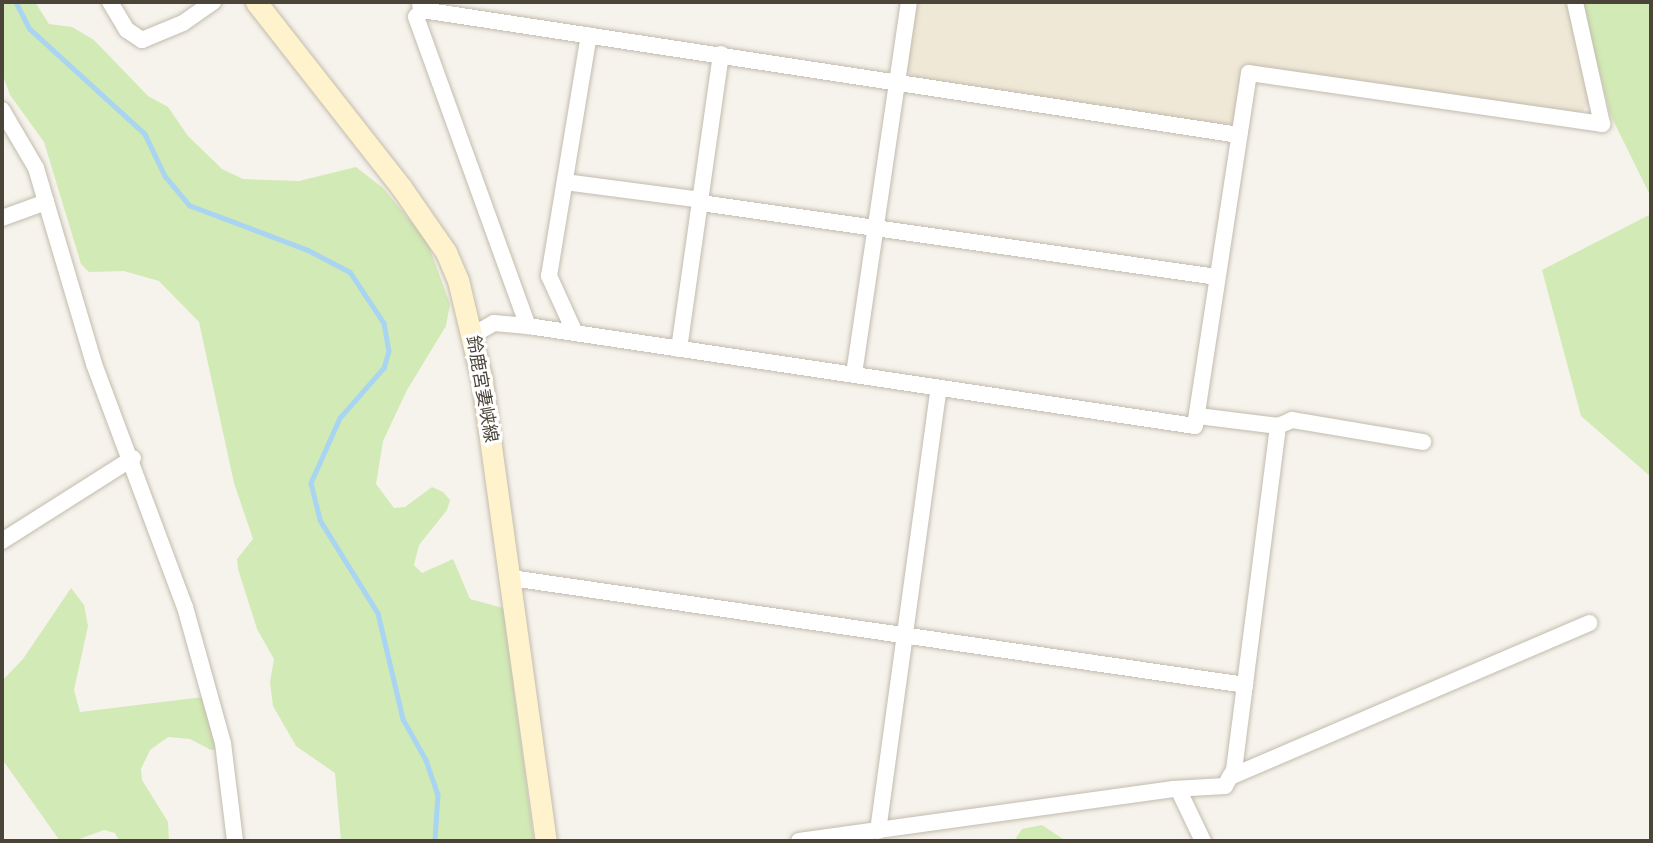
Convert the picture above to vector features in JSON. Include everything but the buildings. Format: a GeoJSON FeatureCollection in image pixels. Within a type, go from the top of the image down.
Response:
{"type":"FeatureCollection","features":[{"type":"Feature","properties":{"kind":"main road","name":"鈴鹿宮妻峡線"},"geometry":{"type":"LineString","coordinates":[[256,2],[446,252],[473,335],[511,578],[546,841]]}},
{"type":"Feature","properties":{"kind":"street"},"geometry":{"type":"LineString","coordinates":[[110,2],[127,30],[142,40],[183,23],[213,2]]}},
{"type":"Feature","properties":{"kind":"street"},"geometry":{"type":"LineString","coordinates":[[854,374],[909,2]]}},
{"type":"Feature","properties":{"kind":"street"},"geometry":{"type":"LineString","coordinates":[[473,335],[494,323],[528,326],[1195,426],[1249,74],[1602,124],[1575,2]]}},
{"type":"Feature","properties":{"kind":"street"},"geometry":{"type":"LineString","coordinates":[[528,326],[416,17],[420,6],[589,35],[1239,135]]}},
{"type":"Feature","properties":{"kind":"street"},"geometry":{"type":"LineString","coordinates":[[575,333],[549,276],[589,35]]}},
{"type":"Feature","properties":{"kind":"street"},"geometry":{"type":"LineString","coordinates":[[679,349],[721,54]]}},
{"type":"Feature","properties":{"kind":"street"},"geometry":{"type":"LineString","coordinates":[[2,110],[36,168],[94,364],[133,458],[214,701],[228,768],[235,841]]}},
{"type":"Feature","properties":{"kind":"street"},"geometry":{"type":"LineString","coordinates":[[565,182],[1217,277]]}},
{"type":"Feature","properties":{"kind":"street"},"geometry":{"type":"LineString","coordinates":[[2,218],[46,202]]}},
{"type":"Feature","properties":{"kind":"street"},"geometry":{"type":"LineString","coordinates":[[878,831],[939,388]]}},
{"type":"Feature","properties":{"kind":"street"},"geometry":{"type":"LineString","coordinates":[[1198,416],[1278,426],[1292,420],[1423,442]]}},
{"type":"Feature","properties":{"kind":"street"},"geometry":{"type":"LineString","coordinates":[[799,841],[1225,786],[1230,776],[1245,685],[1278,426]]}},
{"type":"Feature","properties":{"kind":"street"},"geometry":{"type":"LineString","coordinates":[[2,541],[133,458]]}},
{"type":"Feature","properties":{"kind":"street"},"geometry":{"type":"LineString","coordinates":[[511,578],[1245,685]]}},
{"type":"Feature","properties":{"kind":"street"},"geometry":{"type":"LineString","coordinates":[[1230,776],[1590,623]]}},
{"type":"Feature","properties":{"kind":"street"},"geometry":{"type":"LineString","coordinates":[[1179,791],[1203,841]]}},
{"type":"Feature","properties":{"kind":"shaded area"},"geometry":{"type":"Polygon","coordinates":[[[916,2],[1567,2],[1590,103],[1581,113],[1244,65],[1235,120],[1227,126],[914,78],[906,69],[916,2]]]}},
{"type":"Feature","properties":{"kind":"green space"},"geometry":{"type":"Polygon","coordinates":[[[2,2],[35,2],[49,24],[72,27],[94,40],[148,96],[168,107],[188,136],[222,169],[243,179],[299,181],[356,167],[383,188],[427,241],[450,304],[446,326],[407,390],[383,441],[376,484],[394,508],[405,507],[432,487],[443,492],[450,500],[447,510],[419,545],[414,565],[422,573],[453,559],[470,599],[503,608],[534,841],[341,841],[335,773],[296,746],[273,706],[270,682],[274,659],[257,629],[238,569],[237,559],[253,539],[234,483],[199,322],[159,281],[124,271],[89,272],[81,264],[44,142],[10,95],[2,73],[2,2]]]}},
{"type":"Feature","properties":{"kind":"green space"},"geometry":{"type":"Polygon","coordinates":[[[1582,2],[1651,2],[1651,197],[1610,114],[1582,2]]]}},
{"type":"Feature","properties":{"kind":"green space"},"geometry":{"type":"Polygon","coordinates":[[[1651,214],[1651,477],[1581,416],[1542,270],[1651,214]]]}},
{"type":"Feature","properties":{"kind":"green space"},"geometry":{"type":"Polygon","coordinates":[[[71,588],[84,605],[88,626],[74,690],[80,712],[203,697],[221,749],[211,750],[190,739],[168,737],[150,750],[141,769],[142,780],[168,822],[169,841],[119,841],[115,833],[104,830],[74,841],[60,841],[2,759],[2,681],[23,659],[71,588]]]}},
{"type":"Feature","properties":{"kind":"green space"},"geometry":{"type":"Polygon","coordinates":[[[1042,825],[1066,841],[1014,841],[1022,829],[1042,825]]]}},
{"type":"Feature","properties":{"kind":"waterway"},"geometry":{"type":"LineString","coordinates":[[16,2],[30,29],[145,134],[165,176],[189,205],[308,250],[350,272],[384,323],[389,351],[384,368],[340,418],[311,483],[320,520],[378,613],[403,719],[426,760],[438,794],[435,841]]}}]}
